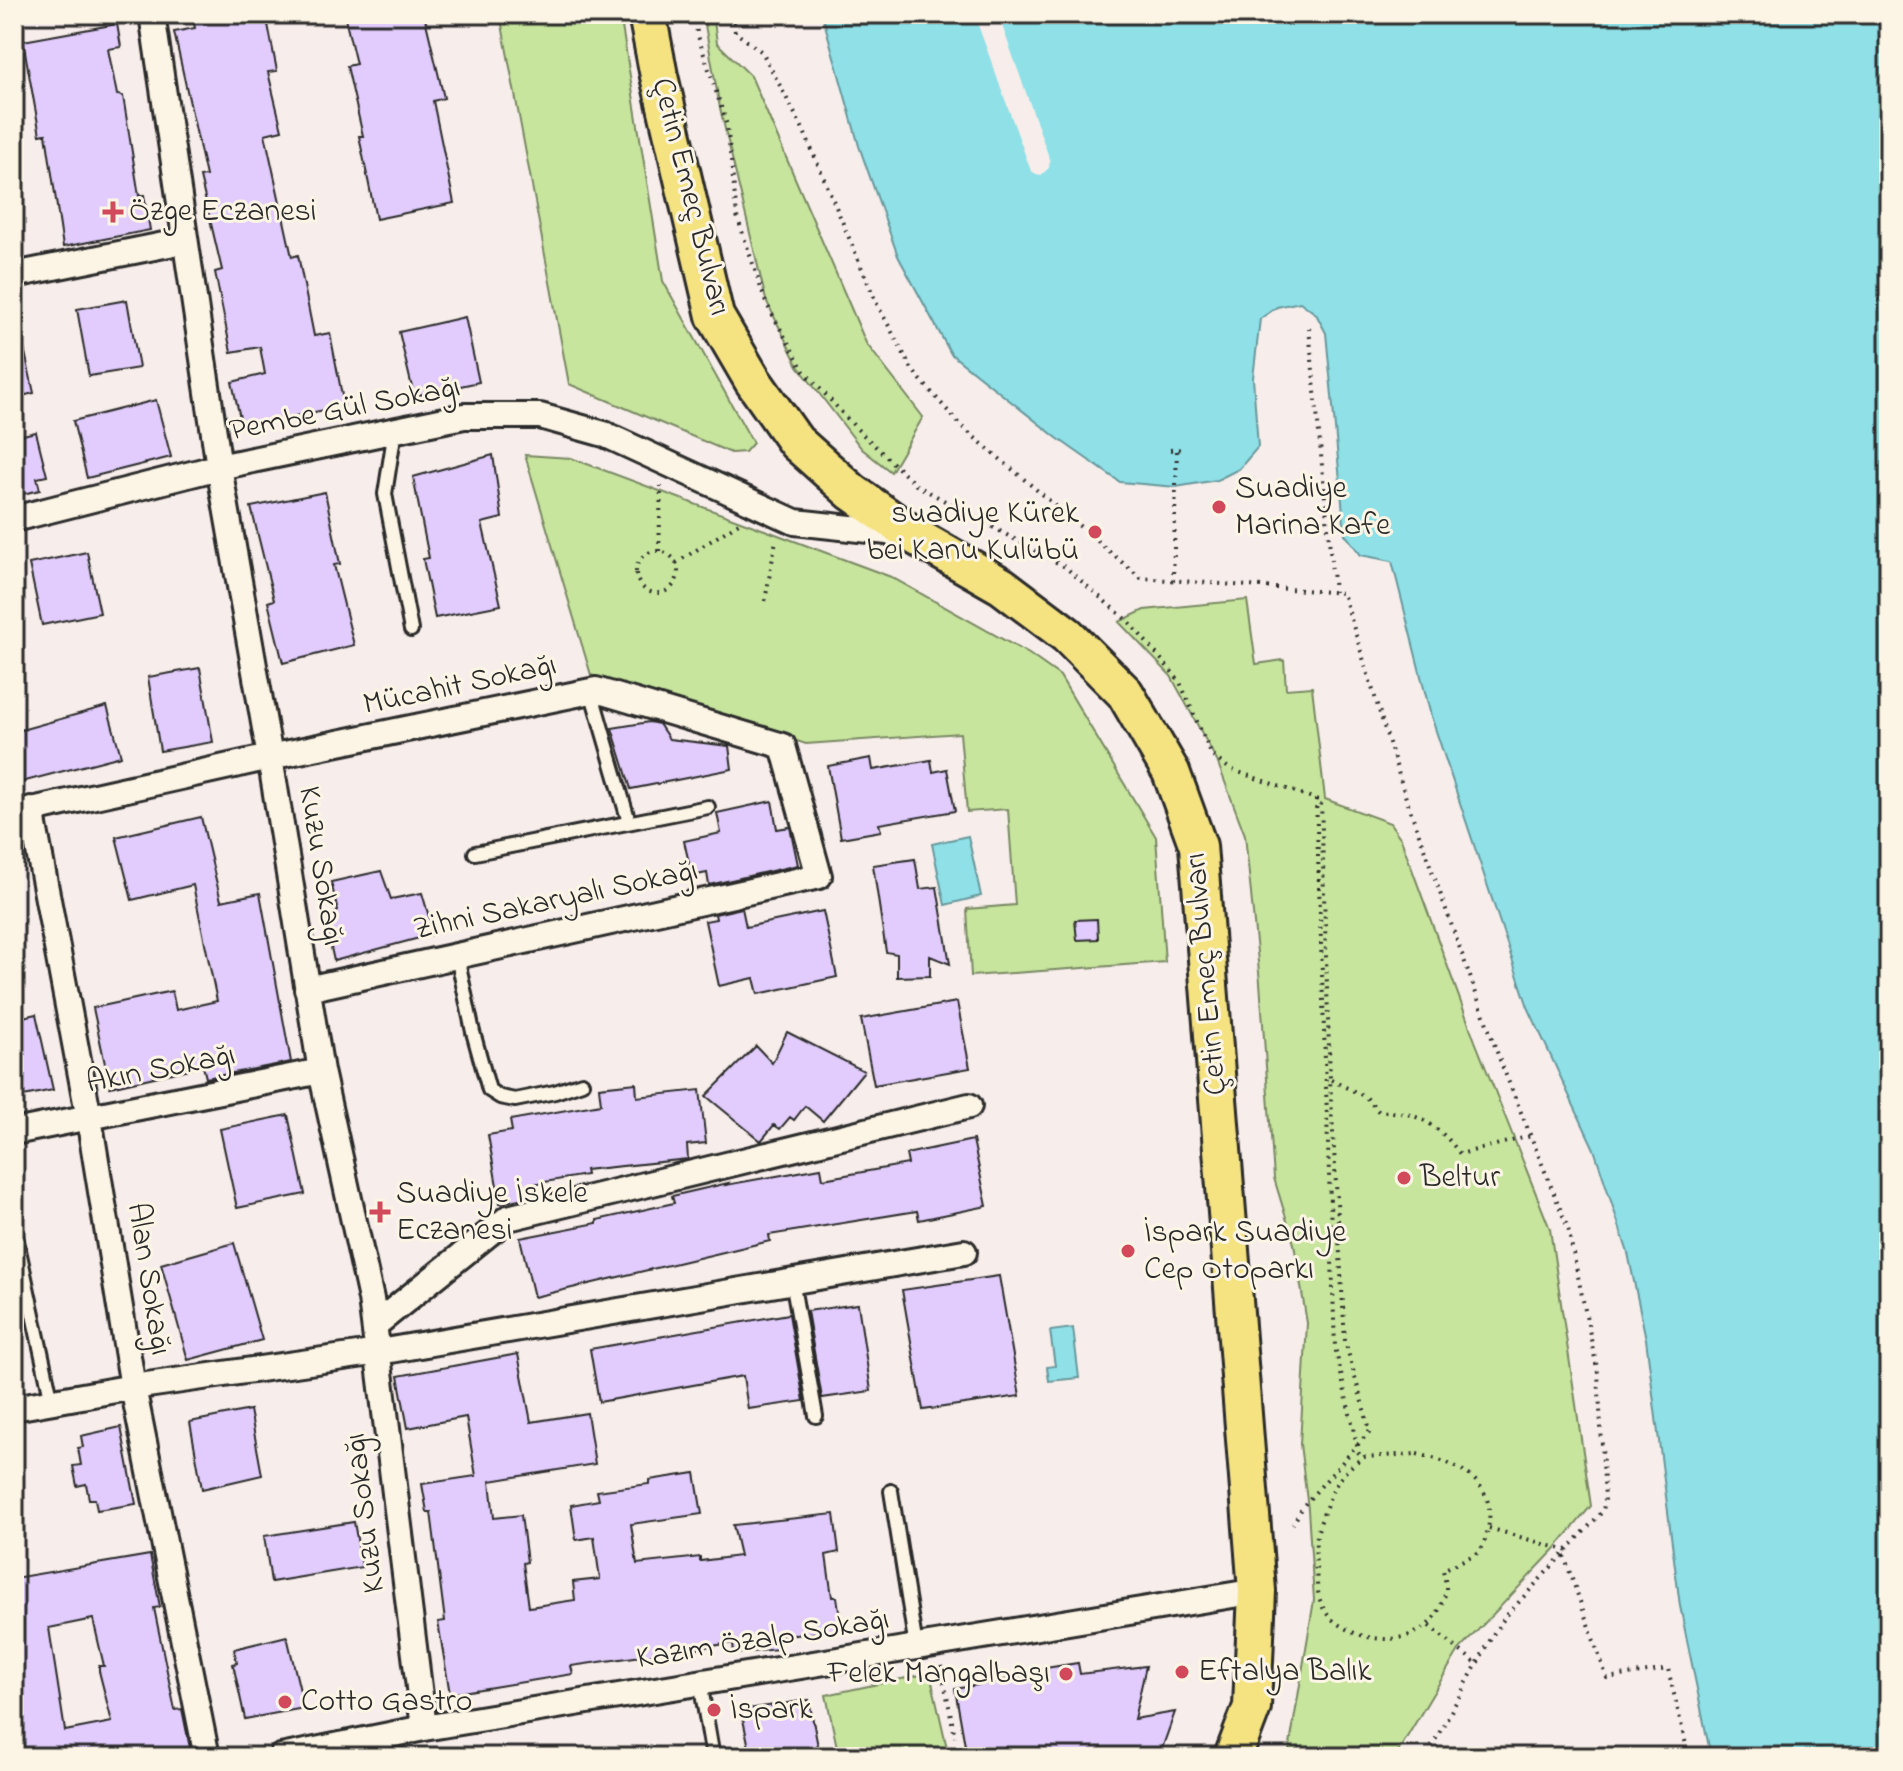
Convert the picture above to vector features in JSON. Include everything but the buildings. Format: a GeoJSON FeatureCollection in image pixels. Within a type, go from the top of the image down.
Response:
{"type":"FeatureCollection","features":[{"type":"Feature","properties":{"kind":"main road","name":"Çetin Emeç Bulvarı"},"geometry":{"type":"LineString","coordinates":[[647,14],[715,316],[753,381],[796,442],[852,492],[913,535],[1002,586],[1067,635],[1125,693],[1171,772],[1198,846],[1257,1591],[1252,1707],[1233,1757]]}},
{"type":"Feature","properties":{"kind":"street","name":"Kuzu Sokağı"},"geometry":{"type":"LineString","coordinates":[[152,14],[219,467],[307,989],[321,1071],[375,1325],[424,1728]]}},
{"type":"Feature","properties":{"kind":"street"},"geometry":{"type":"LineString","coordinates":[[14,275],[184,241]]}},
{"type":"Feature","properties":{"kind":"street","name":"Pembe Gül Sokağı"},"geometry":{"type":"LineString","coordinates":[[14,519],[219,467],[464,416],[540,416],[604,434],[795,522],[913,535]]}},
{"type":"Feature","properties":{"kind":"street","name":"Mücahit Sokağı"},"geometry":{"type":"LineString","coordinates":[[22,812],[596,690],[783,746],[819,876]]}},
{"type":"Feature","properties":{"kind":"street","name":"Alan Sokağı"},"geometry":{"type":"LineString","coordinates":[[22,812],[89,1118],[133,1387],[207,1757]]}},
{"type":"Feature","properties":{"kind":"street","name":"Zihni Sakaryalı Sokağı"},"geometry":{"type":"LineString","coordinates":[[307,989],[819,876]]}},
{"type":"Feature","properties":{"kind":"street","name":"Akın Sokağı"},"geometry":{"type":"LineString","coordinates":[[14,1132],[321,1071]]}},
{"type":"Feature","properties":{"kind":"street"},"geometry":{"type":"LineString","coordinates":[[375,1325],[508,1218],[969,1106]]}},
{"type":"Feature","properties":{"kind":"street"},"geometry":{"type":"LineString","coordinates":[[14,1408],[133,1387],[379,1352],[964,1252]]}},
{"type":"Feature","properties":{"kind":"street","name":"Kazım Özalp Sokağı"},"geometry":{"type":"LineString","coordinates":[[292,1756],[424,1728],[1257,1591]]}},
{"type":"Feature","properties":{"kind":"lane"},"geometry":{"type":"LineString","coordinates":[[395,430],[385,494],[411,630]]}},
{"type":"Feature","properties":{"kind":"lane"},"geometry":{"type":"LineString","coordinates":[[591,691],[629,822]]}},
{"type":"Feature","properties":{"kind":"lane"},"geometry":{"type":"LineString","coordinates":[[475,853],[708,807]]}},
{"type":"Feature","properties":{"kind":"lane"},"geometry":{"type":"LineString","coordinates":[[457,956],[489,1090],[500,1097],[515,1100],[582,1083]]}},
{"type":"Feature","properties":{"kind":"lane"},"geometry":{"type":"LineString","coordinates":[[14,1227],[52,1402]]}},
{"type":"Feature","properties":{"kind":"lane"},"geometry":{"type":"LineString","coordinates":[[792,1280],[816,1416]]}},
{"type":"Feature","properties":{"kind":"lane"},"geometry":{"type":"LineString","coordinates":[[891,1491],[926,1645]]}},
{"type":"Feature","properties":{"kind":"lane"},"geometry":{"type":"LineString","coordinates":[[700,1682],[713,1757]]}},
{"type":"Feature","properties":{"kind":"path"},"geometry":{"type":"LineString","coordinates":[[695,14],[697,33],[727,125],[737,216],[766,303],[804,371],[855,427],[916,485],[1065,567],[1130,623],[1179,680],[1212,756],[1230,769],[1316,799],[1335,1347],[1360,1459]]}},
{"type":"Feature","properties":{"kind":"path"},"geometry":{"type":"LineString","coordinates":[[733,14],[735,32],[762,52],[803,129],[877,304],[913,371],[961,426],[1141,578],[1343,593],[1406,798],[1495,1048],[1568,1228],[1598,1373],[1605,1499],[1597,1521],[1506,1616],[1426,1757]]}},
{"type":"Feature","properties":{"kind":"path"},"geometry":{"type":"LineString","coordinates":[[1309,328],[1334,592]]}},
{"type":"Feature","properties":{"kind":"path"},"geometry":{"type":"LineString","coordinates":[[1173,581],[1177,449]]}},
{"type":"Feature","properties":{"kind":"path"},"geometry":{"type":"LineString","coordinates":[[1170,450],[1185,449]]}},
{"type":"Feature","properties":{"kind":"path"},"geometry":{"type":"LineString","coordinates":[[659,551],[662,461]]}},
{"type":"Feature","properties":{"kind":"path"},"geometry":{"type":"LineString","coordinates":[[676,563],[772,511]]}},
{"type":"Feature","properties":{"kind":"path"},"geometry":{"type":"LineString","coordinates":[[765,601],[772,511]]}},
{"type":"Feature","properties":{"kind":"path"},"geometry":{"type":"LineString","coordinates":[[659,551],[672,557],[676,563],[678,577],[670,589],[657,593],[644,587],[637,576],[638,564],[647,554],[659,551]]}},
{"type":"Feature","properties":{"kind":"path"},"geometry":{"type":"LineString","coordinates":[[1328,1078],[1366,1097],[1379,1112],[1402,1110],[1428,1122],[1460,1154],[1531,1136]]}},
{"type":"Feature","properties":{"kind":"path"},"geometry":{"type":"LineString","coordinates":[[1293,1524],[1304,1505],[1370,1431],[1345,1341],[1328,1078]]}},
{"type":"Feature","properties":{"kind":"path"},"geometry":{"type":"LineString","coordinates":[[1417,1454],[1447,1461],[1474,1479],[1487,1496],[1489,1528],[1480,1552],[1443,1570],[1447,1590],[1429,1626],[1394,1639],[1367,1639],[1326,1614],[1318,1596],[1314,1542],[1337,1479],[1360,1459],[1417,1454]]}},
{"type":"Feature","properties":{"kind":"path"},"geometry":{"type":"LineString","coordinates":[[1489,1528],[1566,1553]]}},
{"type":"Feature","properties":{"kind":"path"},"geometry":{"type":"LineString","coordinates":[[1566,1553],[1607,1678],[1668,1669],[1689,1757]]}},
{"type":"Feature","properties":{"kind":"path"},"geometry":{"type":"LineString","coordinates":[[1429,1626],[1477,1664]]}},
{"type":"Feature","properties":{"kind":"path"},"geometry":{"type":"LineString","coordinates":[[926,1645],[955,1737]]}},
{"type":"Feature","properties":{"kind":"green space"},"geometry":{"type":"Polygon","coordinates":[[[500,14],[620,14],[663,281],[753,443],[745,452],[731,453],[569,384],[500,14]]]}},
{"type":"Feature","properties":{"kind":"green space"},"geometry":{"type":"Polygon","coordinates":[[[703,14],[713,14],[717,43],[751,76],[866,343],[923,417],[891,472],[862,449],[798,366],[766,300],[720,108],[703,14]]]}},
{"type":"Feature","properties":{"kind":"green space"},"geometry":{"type":"Polygon","coordinates":[[[525,455],[571,458],[891,577],[1029,654],[1060,676],[1156,837],[1165,962],[971,976],[967,909],[1015,905],[1008,809],[967,812],[960,733],[806,744],[591,675],[525,455]]]}},
{"type":"Feature","properties":{"kind":"green space"},"geometry":{"type":"Polygon","coordinates":[[[1247,600],[1256,664],[1284,660],[1286,689],[1312,687],[1325,799],[1390,823],[1401,839],[1475,1041],[1550,1229],[1591,1506],[1556,1548],[1459,1650],[1395,1757],[1288,1757],[1314,1600],[1300,1444],[1307,1323],[1294,1244],[1274,1178],[1260,982],[1245,835],[1217,761],[1171,676],[1119,622],[1144,610],[1247,600]]]}},
{"type":"Feature","properties":{"kind":"green space"},"geometry":{"type":"Polygon","coordinates":[[[930,1673],[949,1757],[839,1757],[826,1695],[930,1673]]]}},
{"type":"Feature","properties":{"kind":"water"},"geometry":{"type":"Polygon","coordinates":[[[822,14],[1889,14],[1889,1757],[1711,1757],[1680,1606],[1646,1339],[1628,1253],[1594,1149],[1528,1007],[1431,716],[1392,561],[1361,555],[1345,534],[1326,333],[1316,314],[1300,302],[1277,307],[1260,319],[1253,378],[1258,447],[1239,469],[1217,480],[1176,487],[1120,482],[1057,438],[951,354],[898,256],[859,146],[822,14]]]}},
{"type":"Feature","properties":{"kind":"water"},"geometry":{"type":"Polygon","coordinates":[[[968,836],[981,896],[945,905],[932,844],[968,836]]]}},
{"type":"Feature","properties":{"kind":"water"},"geometry":{"type":"Polygon","coordinates":[[[1073,1328],[1079,1378],[1049,1381],[1047,1367],[1055,1366],[1050,1331],[1073,1328]]]}},
{"type":"Feature","properties":{"kind":"pier"},"geometry":{"type":"Polygon","coordinates":[[[974,14],[998,14],[1050,160],[1049,168],[1040,176],[1031,171],[974,14]]]}},
{"type":"Feature","properties":{"kind":"place","name":"Özge Eczanesi"},"geometry":{"type":"Point","coordinates":[113,212]}},
{"type":"Feature","properties":{"kind":"place","name":"Suadiye Marina Kafe"},"geometry":{"type":"Point","coordinates":[1219,507]}},
{"type":"Feature","properties":{"kind":"place","name":"suadiye Kürek bei Kanu Kulübü"},"geometry":{"type":"Point","coordinates":[1095,532]}},
{"type":"Feature","properties":{"kind":"place","name":"Beltur"},"geometry":{"type":"Point","coordinates":[1404,1178]}},
{"type":"Feature","properties":{"kind":"place","name":"Suadiye İskele Eczanesi"},"geometry":{"type":"Point","coordinates":[380,1212]}},
{"type":"Feature","properties":{"kind":"place","name":"İspark Suadiye Cep Otoparkı"},"geometry":{"type":"Point","coordinates":[1128,1251]}},
{"type":"Feature","properties":{"kind":"place","name":"Eftalya Balık"},"geometry":{"type":"Point","coordinates":[1182,1672]}},
{"type":"Feature","properties":{"kind":"place","name":"Felek Mangalbaşı"},"geometry":{"type":"Point","coordinates":[1066,1674]}},
{"type":"Feature","properties":{"kind":"place","name":"Cotto Gastro"},"geometry":{"type":"Point","coordinates":[285,1702]}},
{"type":"Feature","properties":{"kind":"place","name":"İspark"},"geometry":{"type":"Point","coordinates":[714,1710]}}]}
